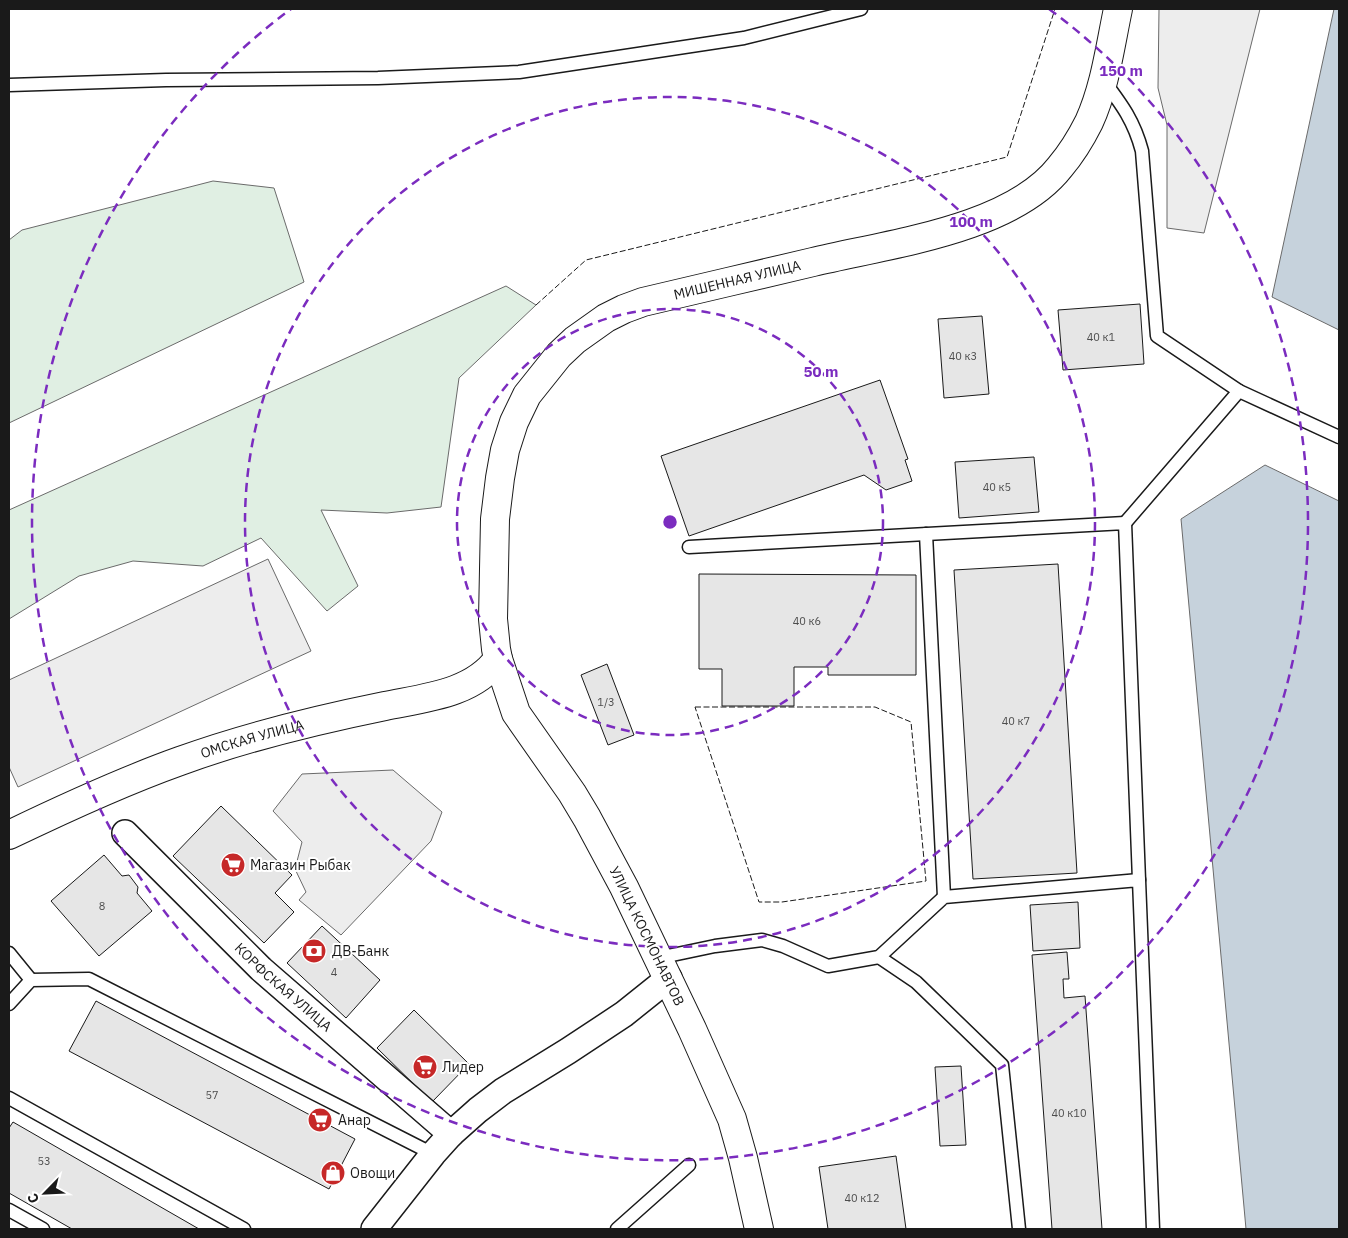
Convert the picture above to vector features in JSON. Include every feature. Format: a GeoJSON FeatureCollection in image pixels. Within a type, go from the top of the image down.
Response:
{"type":"FeatureCollection","features":[{"type":"Feature","properties":{"kind":"main road","name":"МИШЕННАЯ УЛИЦА"},"geometry":{"type":"LineString","coordinates":[[498,659],[493,619],[495,519],[505,450],[514,422],[527,395],[559,355],[606,318],[643,302],[929,236],[981,220],[1018,203],[1040,188],[1059,169],[1073,150],[1088,123],[1103,80],[1118,9]]}},
{"type":"Feature","properties":{"kind":"main road","name":"ОМСКАЯ УЛИЦА"},"geometry":{"type":"LineString","coordinates":[[9,835],[125,782],[182,760],[240,741],[334,716],[428,698],[462,688],[483,674],[498,659]]}},
{"type":"Feature","properties":{"kind":"main road","name":"УЛИЦА КОСМОНАВТОВ"},"geometry":{"type":"LineString","coordinates":[[498,659],[516,713],[572,793],[587,818],[620,880],[692,1028],[732,1119],[744,1158],[759,1229]]}},
{"type":"Feature","properties":{"kind":"street","name":"КОРФСКАЯ УЛИЦА"},"geometry":{"type":"LineString","coordinates":[[125,833],[261,969],[451,1134]]}},
{"type":"Feature","properties":{"kind":"street"},"geometry":{"type":"LineString","coordinates":[[374,1229],[451,1134],[504,1091],[624,1014],[663,968]]}},
{"type":"Feature","properties":{"kind":"lane"},"geometry":{"type":"LineString","coordinates":[[9,85],[166,80],[378,78],[519,72],[744,38],[861,9]]}},
{"type":"Feature","properties":{"kind":"lane"},"geometry":{"type":"LineString","coordinates":[[1103,80],[1127,113],[1137,133],[1142,151],[1157,336],[1240,391],[1339,437]]}},
{"type":"Feature","properties":{"kind":"lane"},"geometry":{"type":"LineString","coordinates":[[1154,1229],[1125,523],[1240,391]]}},
{"type":"Feature","properties":{"kind":"lane"},"geometry":{"type":"LineString","coordinates":[[689,547],[1125,523]]}},
{"type":"Feature","properties":{"kind":"lane"},"geometry":{"type":"LineString","coordinates":[[926,534],[944,896]]}},
{"type":"Feature","properties":{"kind":"lane"},"geometry":{"type":"LineString","coordinates":[[663,968],[715,946],[762,940],[782,946],[828,966],[879,957],[944,896],[1139,880]]}},
{"type":"Feature","properties":{"kind":"lane"},"geometry":{"type":"LineString","coordinates":[[9,953],[31,980]]}},
{"type":"Feature","properties":{"kind":"lane"},"geometry":{"type":"LineString","coordinates":[[879,957],[916,982],[1002,1065],[1019,1229]]}},
{"type":"Feature","properties":{"kind":"lane"},"geometry":{"type":"LineString","coordinates":[[9,1004],[31,980],[90,979],[433,1154]]}},
{"type":"Feature","properties":{"kind":"lane"},"geometry":{"type":"LineString","coordinates":[[9,1098],[244,1229]]}},
{"type":"Feature","properties":{"kind":"lane"},"geometry":{"type":"LineString","coordinates":[[617,1229],[689,1165]]}},
{"type":"Feature","properties":{"kind":"lane"},"geometry":{"type":"LineString","coordinates":[[9,1210],[43,1229]]}},
{"type":"Feature","properties":{"kind":"green space"},"geometry":{"type":"Polygon","coordinates":[[[213,181],[274,188],[304,282],[9,423],[9,240],[22,230],[213,181]]]}},
{"type":"Feature","properties":{"kind":"green space"},"geometry":{"type":"Polygon","coordinates":[[[506,286],[536,305],[459,378],[441,507],[387,513],[321,510],[358,586],[327,611],[261,538],[203,566],[133,561],[79,576],[9,619],[9,510],[506,286]]]}},
{"type":"Feature","properties":{"kind":"shaded area"},"geometry":{"type":"Polygon","coordinates":[[[1159,9],[1260,9],[1204,233],[1167,228],[1167,125],[1158,88],[1159,9]]]}},
{"type":"Feature","properties":{"kind":"shaded area"},"geometry":{"type":"Polygon","coordinates":[[[1334,9],[1339,9],[1339,330],[1272,297],[1334,9]]]}},
{"type":"Feature","properties":{"kind":"shaded area"},"geometry":{"type":"Polygon","coordinates":[[[1265,465],[1339,501],[1339,1229],[1246,1229],[1181,519],[1265,465]]]}},
{"type":"Feature","properties":{"kind":"shaded area"},"geometry":{"type":"Polygon","coordinates":[[[268,559],[311,651],[18,787],[9,767],[9,680],[268,559]]]}},
{"type":"Feature","properties":{"kind":"shaded area"},"geometry":{"type":"Polygon","coordinates":[[[393,770],[442,812],[431,841],[341,935],[299,900],[306,892],[295,869],[302,842],[273,811],[302,774],[393,770]]]}},
{"type":"Feature","properties":{"kind":"building"},"geometry":{"type":"Polygon","coordinates":[[[1140,304],[1144,364],[1063,370],[1058,310],[1140,304]]]}},
{"type":"Feature","properties":{"kind":"building"},"geometry":{"type":"Polygon","coordinates":[[[982,316],[989,394],[944,398],[938,319],[982,316]]]}},
{"type":"Feature","properties":{"kind":"building"},"geometry":{"type":"Polygon","coordinates":[[[880,380],[908,459],[905,460],[912,481],[886,490],[864,475],[689,536],[661,456],[880,380]]]}},
{"type":"Feature","properties":{"kind":"building"},"geometry":{"type":"Polygon","coordinates":[[[1034,457],[1039,512],[959,518],[955,462],[1034,457]]]}},
{"type":"Feature","properties":{"kind":"building"},"geometry":{"type":"Polygon","coordinates":[[[1058,564],[1077,873],[973,879],[954,570],[1058,564]]]}},
{"type":"Feature","properties":{"kind":"building"},"geometry":{"type":"Polygon","coordinates":[[[699,574],[916,575],[916,675],[828,675],[828,667],[794,667],[794,706],[722,706],[722,669],[699,669],[699,574]]]}},
{"type":"Feature","properties":{"kind":"building"},"geometry":{"type":"Polygon","coordinates":[[[607,664],[634,735],[608,745],[581,675],[607,664]]]}},
{"type":"Feature","properties":{"kind":"building","name":"Магазин Рыбак"},"geometry":{"type":"Polygon","coordinates":[[[221,806],[292,875],[275,893],[294,912],[264,943],[173,856],[221,806]]]}},
{"type":"Feature","properties":{"kind":"building"},"geometry":{"type":"Polygon","coordinates":[[[104,855],[122,876],[129,875],[138,887],[137,893],[152,911],[99,956],[51,901],[104,855]]]}},
{"type":"Feature","properties":{"kind":"building"},"geometry":{"type":"Polygon","coordinates":[[[1078,902],[1080,948],[1033,951],[1030,905],[1078,902]]]}},
{"type":"Feature","properties":{"kind":"building"},"geometry":{"type":"Polygon","coordinates":[[[322,926],[380,980],[346,1018],[287,963],[322,926]]]}},
{"type":"Feature","properties":{"kind":"building"},"geometry":{"type":"Polygon","coordinates":[[[1067,952],[1069,979],[1063,979],[1064,998],[1085,996],[1102,1229],[1052,1229],[1032,955],[1067,952]]]}},
{"type":"Feature","properties":{"kind":"building"},"geometry":{"type":"Polygon","coordinates":[[[96,1001],[355,1139],[329,1189],[69,1051],[96,1001]]]}},
{"type":"Feature","properties":{"kind":"building"},"geometry":{"type":"Polygon","coordinates":[[[414,1010],[469,1064],[432,1102],[377,1048],[414,1010]]]}},
{"type":"Feature","properties":{"kind":"building"},"geometry":{"type":"Polygon","coordinates":[[[961,1066],[966,1145],[940,1146],[935,1067],[961,1066]]]}},
{"type":"Feature","properties":{"kind":"building"},"geometry":{"type":"Polygon","coordinates":[[[13,1122],[199,1229],[72,1229],[9,1193],[9,1128],[13,1122]]]}},
{"type":"Feature","properties":{"kind":"building"},"geometry":{"type":"Polygon","coordinates":[[[896,1156],[906,1229],[828,1229],[819,1167],[896,1156]]]}},
{"type":"Feature","properties":{"kind":"fence"},"geometry":{"type":"LineString","coordinates":[[536,305],[586,260],[1007,157],[1055,9]]}},
{"type":"Feature","properties":{"kind":"fence"},"geometry":{"type":"LineString","coordinates":[[695,707],[875,707],[911,722],[926,881],[782,902],[759,902],[695,707]]}},
{"type":"Feature","properties":{"kind":"place","name":"Магазин Рыбак"},"geometry":{"type":"Point","coordinates":[233,865]}},
{"type":"Feature","properties":{"kind":"place","name":"ДВ-Банк"},"geometry":{"type":"Point","coordinates":[314,951]}},
{"type":"Feature","properties":{"kind":"place","name":"Лидер"},"geometry":{"type":"Point","coordinates":[425,1067]}},
{"type":"Feature","properties":{"kind":"place","name":"Анар"},"geometry":{"type":"Point","coordinates":[320,1120]}},
{"type":"Feature","properties":{"kind":"place","name":"Овощи"},"geometry":{"type":"Point","coordinates":[333,1173]}}]}
